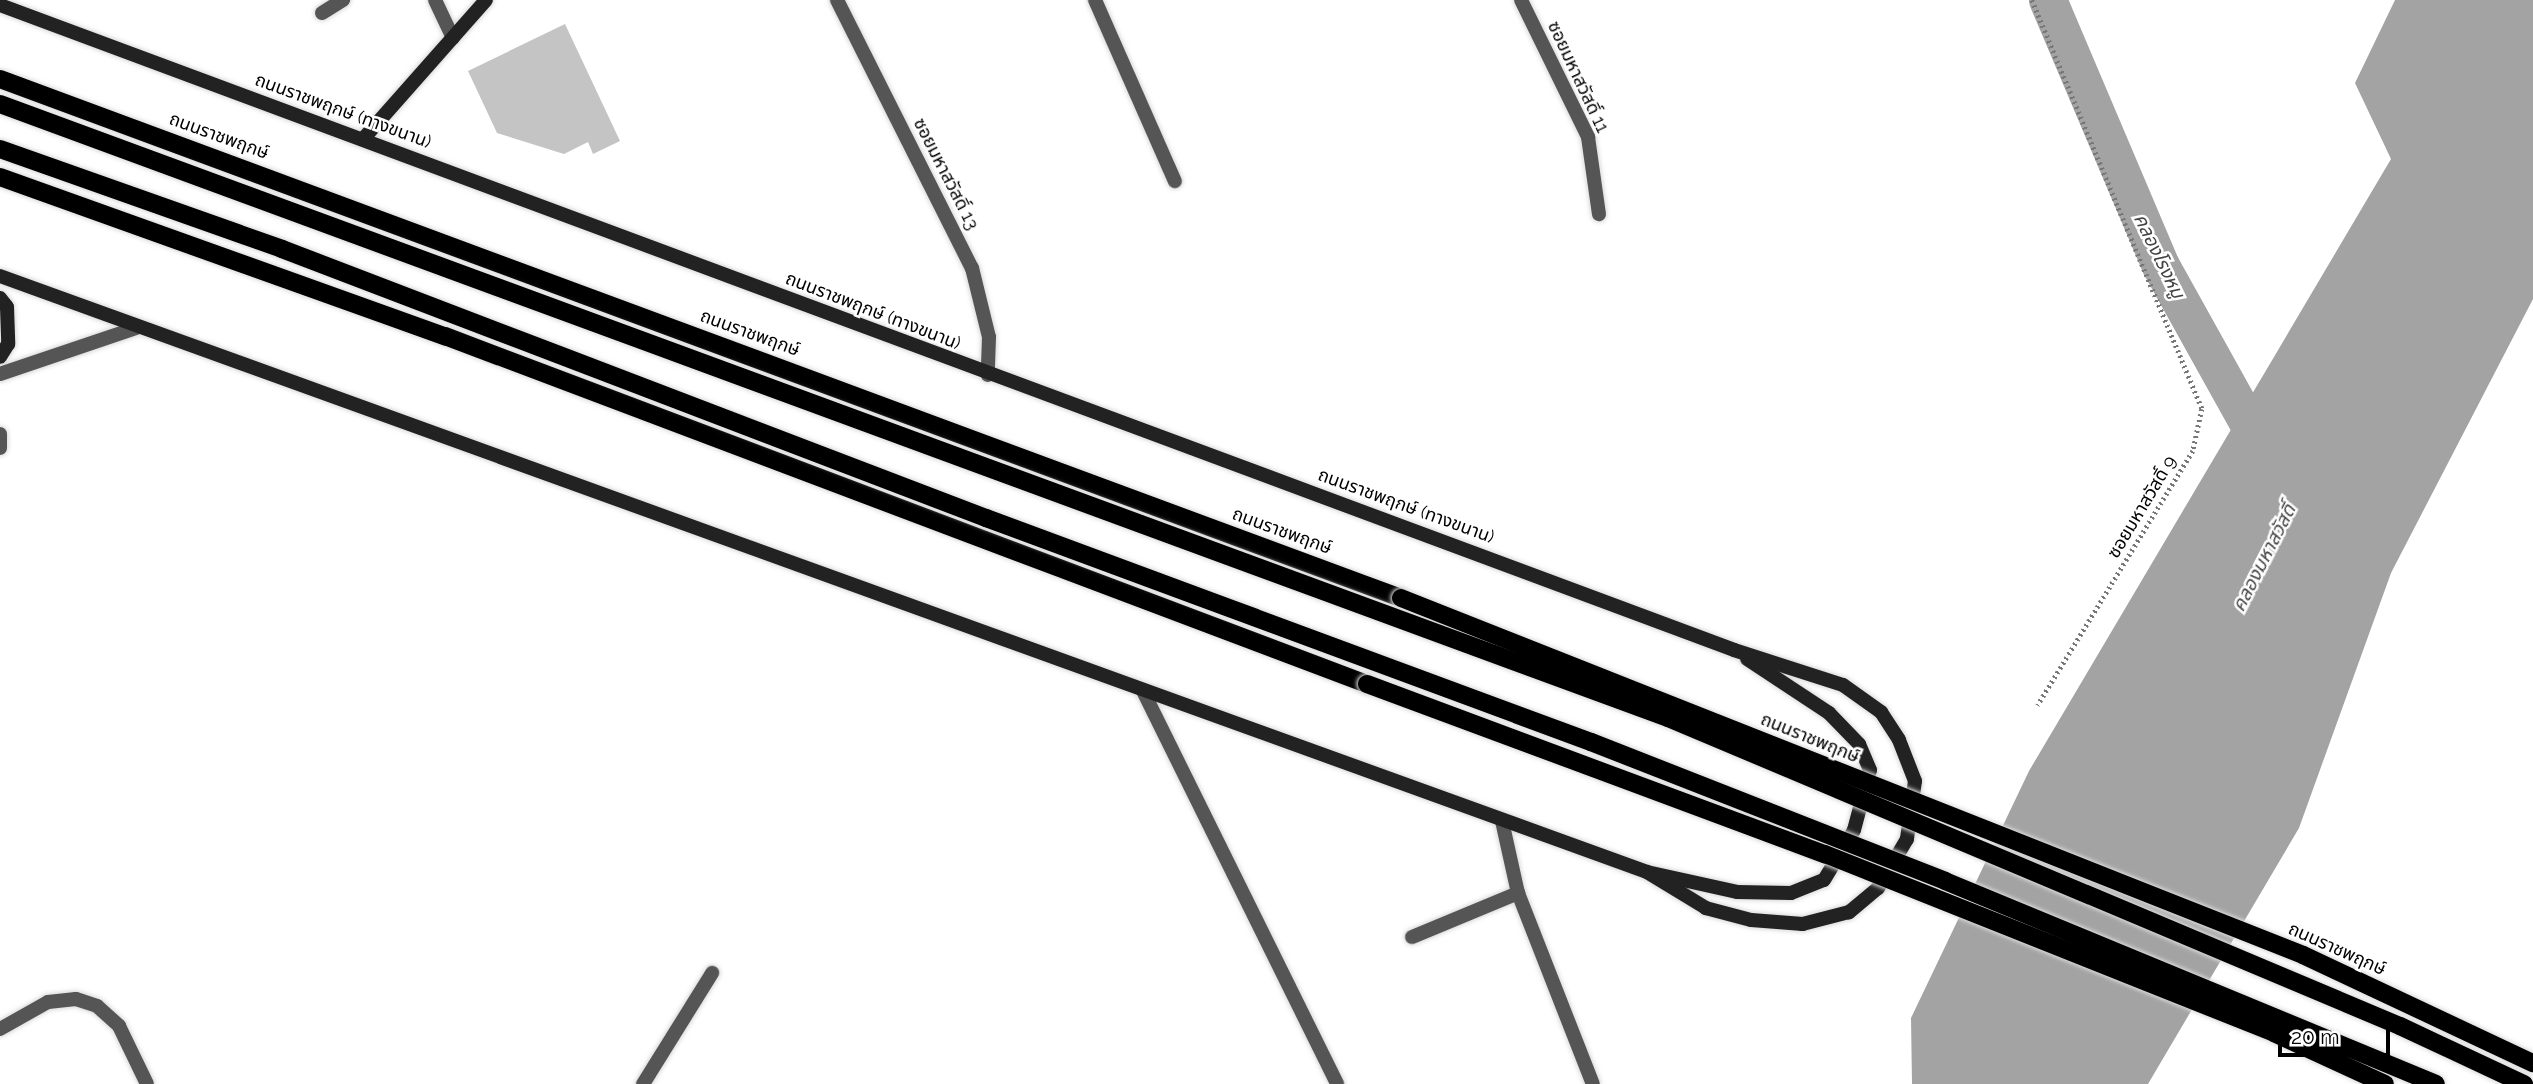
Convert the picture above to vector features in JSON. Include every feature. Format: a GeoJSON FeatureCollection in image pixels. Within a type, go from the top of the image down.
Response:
{"type":"FeatureCollection","features":[{"type":"Feature","properties":{"kind":"main road"},"geometry":{"type":"LineString","coordinates":[[364,138],[486,0]]}},
{"type":"Feature","properties":{"kind":"main road","name":"ถนนราชพฤกษ์ (ทางขนาน)"},"geometry":{"type":"LineString","coordinates":[[0,5],[364,138],[988,375],[1461,546],[1734,650],[1843,685],[1881,712],[1916,781],[1907,839],[1878,888],[1849,912],[1803,923],[1751,920],[1706,908],[1647,872]]}},
{"type":"Feature","properties":{"kind":"main road","name":"ถนนราชพฤกษ์"},"geometry":{"type":"LineString","coordinates":[[0,79],[1401,598],[2303,956],[2533,1063]]}},
{"type":"Feature","properties":{"kind":"main road"},"geometry":{"type":"LineString","coordinates":[[0,104],[1668,718],[2400,1026],[2524,1084]]}},
{"type":"Feature","properties":{"kind":"main road"},"geometry":{"type":"LineString","coordinates":[[0,149],[282,249],[998,523],[1591,742],[1945,881],[2436,1084]]}},
{"type":"Feature","properties":{"kind":"main road"},"geometry":{"type":"LineString","coordinates":[[0,177],[445,336],[1825,854],[2274,1033],[2385,1084]]}},
{"type":"Feature","properties":{"kind":"main road","name":"ถนนราชพฤกษ์ (ทางขนาน)"},"geometry":{"type":"LineString","coordinates":[[0,276],[136,328],[1647,872],[1737,892],[1791,894],[1824,880],[1854,830],[1870,770],[1859,744],[1829,713],[1734,650]]}},
{"type":"Feature","properties":{"kind":"main road"},"geometry":{"type":"LineString","coordinates":[[0,298],[7,307],[8,344],[0,357]]}},
{"type":"Feature","properties":{"kind":"street"},"geometry":{"type":"LineString","coordinates":[[322,13],[343,0]]}},
{"type":"Feature","properties":{"kind":"street"},"geometry":{"type":"LineString","coordinates":[[435,0],[453,38]]}},
{"type":"Feature","properties":{"kind":"street","name":"ซอยมหาสวัสดิ์ 13"},"geometry":{"type":"LineString","coordinates":[[837,0],[972,268],[989,337],[988,375]]}},
{"type":"Feature","properties":{"kind":"street"},"geometry":{"type":"LineString","coordinates":[[1095,0],[1175,181]]}},
{"type":"Feature","properties":{"kind":"street","name":"ซอยมหาสวัสดิ์ 11"},"geometry":{"type":"LineString","coordinates":[[1521,0],[1588,137],[1599,214]]}},
{"type":"Feature","properties":{"kind":"street"},"geometry":{"type":"LineString","coordinates":[[0,374],[136,328]]}},
{"type":"Feature","properties":{"kind":"street"},"geometry":{"type":"LineString","coordinates":[[0,434],[0,448]]}},
{"type":"Feature","properties":{"kind":"street"},"geometry":{"type":"LineString","coordinates":[[1143,691],[1337,1084]]}},
{"type":"Feature","properties":{"kind":"street"},"geometry":{"type":"LineString","coordinates":[[1502,821],[1518,893],[1593,1084]]}},
{"type":"Feature","properties":{"kind":"street"},"geometry":{"type":"LineString","coordinates":[[1412,937],[1518,893]]}},
{"type":"Feature","properties":{"kind":"street"},"geometry":{"type":"LineString","coordinates":[[643,1084],[712,973]]}},
{"type":"Feature","properties":{"kind":"street"},"geometry":{"type":"LineString","coordinates":[[0,1029],[48,1002],[76,999],[97,1006],[119,1026],[147,1084]]}},
{"type":"Feature","properties":{"kind":"path","name":"ซอยมหาสวัสดิ์ 9"},"geometry":{"type":"LineString","coordinates":[[2032,0],[2202,409],[2193,451],[2038,705]]}},
{"type":"Feature","properties":{"kind":"water","name":"คลองมหาสวัสดิ์"},"geometry":{"type":"Polygon","coordinates":[[[2395,0],[2533,0],[2533,299],[2391,573],[2299,828],[2148,1084],[1912,1084],[1911,1018],[2029,771],[2391,159],[2355,83],[2395,0]]]}},
{"type":"Feature","properties":{"kind":"building"},"geometry":{"type":"Polygon","coordinates":[[[565,24],[620,141],[593,154],[588,142],[564,154],[497,133],[468,71],[565,24]]]}},
{"type":"Feature","properties":{"kind":"waterway","name":"คลองโรงหมู"},"geometry":{"type":"LineString","coordinates":[[2048,0],[2161,266],[2268,458]]}}]}
